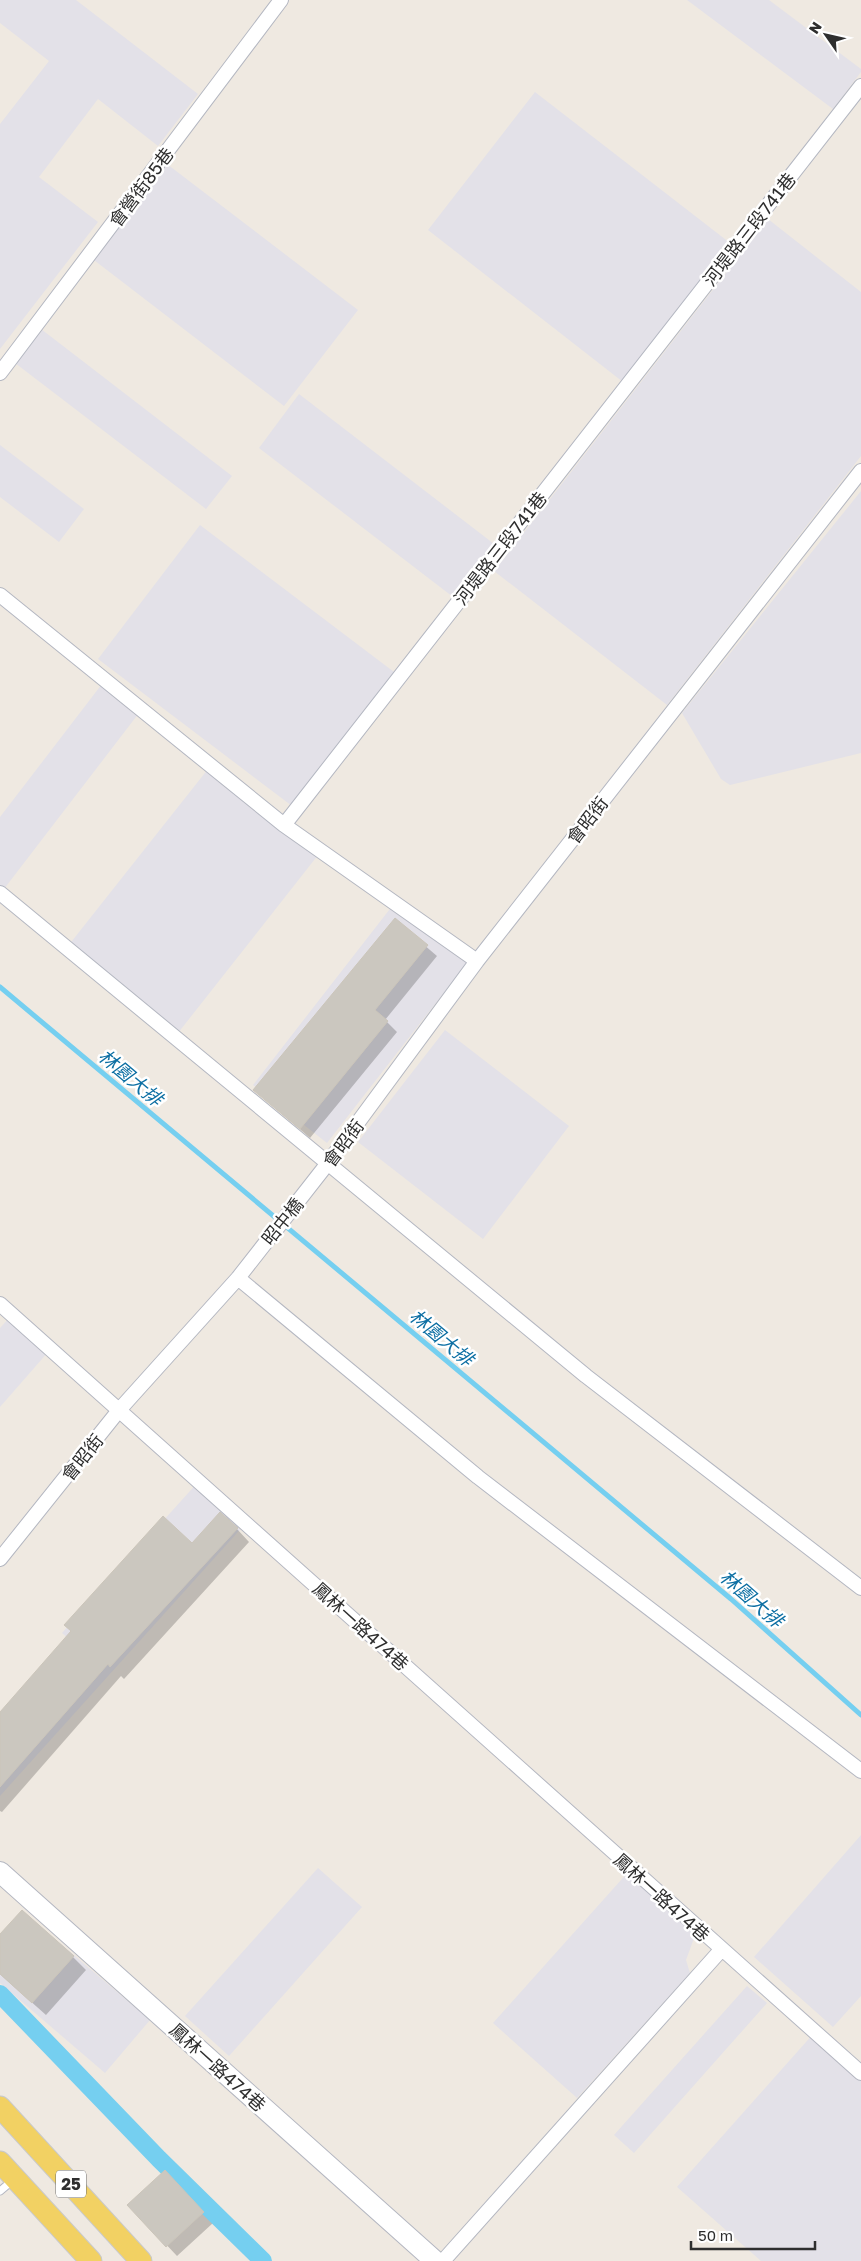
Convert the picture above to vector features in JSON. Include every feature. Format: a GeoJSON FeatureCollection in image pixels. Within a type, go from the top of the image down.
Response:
{"type":"FeatureCollection","features":[{"type":"Feature","properties":{"kind":"main road","name":"25"},"geometry":{"type":"LineString","coordinates":[[0,2107],[141,2261]]}},
{"type":"Feature","properties":{"kind":"main road","name":"25"},"geometry":{"type":"LineString","coordinates":[[0,2162],[8,2185],[91,2261]]}},
{"type":"Feature","properties":{"kind":"street","name":"會營街85巷"},"geometry":{"type":"LineString","coordinates":[[0,373],[281,0]]}},
{"type":"Feature","properties":{"kind":"street","name":"河堤路三段741巷"},"geometry":{"type":"LineString","coordinates":[[284,825],[861,86]]}},
{"type":"Feature","properties":{"kind":"street","name":"會昭街"},"geometry":{"type":"LineString","coordinates":[[324,1168],[477,961],[861,471]]}},
{"type":"Feature","properties":{"kind":"street"},"geometry":{"type":"LineString","coordinates":[[0,594],[284,825],[477,961]]}},
{"type":"Feature","properties":{"kind":"street"},"geometry":{"type":"LineString","coordinates":[[0,893],[324,1168],[586,1376],[861,1588]]}},
{"type":"Feature","properties":{"kind":"street","name":"昭中橋"},"geometry":{"type":"LineString","coordinates":[[242,1272],[324,1168]]}},
{"type":"Feature","properties":{"kind":"street"},"geometry":{"type":"LineString","coordinates":[[242,1272],[478,1477],[861,1771]]}},
{"type":"Feature","properties":{"kind":"street","name":"會昭街"},"geometry":{"type":"LineString","coordinates":[[0,1559],[120,1410],[242,1272]]}},
{"type":"Feature","properties":{"kind":"street","name":"鳳林一路474巷"},"geometry":{"type":"LineString","coordinates":[[0,1304],[721,1950],[861,2073]]}},
{"type":"Feature","properties":{"kind":"street","name":"鳳林一路474巷"},"geometry":{"type":"LineString","coordinates":[[0,1872],[435,2261]]}},
{"type":"Feature","properties":{"kind":"street","name":"鳳林一路474巷"},"geometry":{"type":"LineString","coordinates":[[443,2261],[721,1950]]}},
{"type":"Feature","properties":{"kind":"shaded area"},"geometry":{"type":"Polygon","coordinates":[[[0,0],[76,0],[198,94],[158,146],[98,99],[39,177],[98,222],[0,349],[0,124],[49,61],[0,23],[0,0]]]}},
{"type":"Feature","properties":{"kind":"shaded area"},"geometry":{"type":"Polygon","coordinates":[[[687,0],[769,0],[861,69],[861,72],[833,109],[687,0]]]}},
{"type":"Feature","properties":{"kind":"shaded area"},"geometry":{"type":"Polygon","coordinates":[[[535,92],[730,243],[623,382],[428,230],[535,92]]]}},
{"type":"Feature","properties":{"kind":"shaded area"},"geometry":{"type":"Polygon","coordinates":[[[163,161],[358,310],[284,406],[90,257],[163,161]]]}},
{"type":"Feature","properties":{"kind":"shaded area"},"geometry":{"type":"Polygon","coordinates":[[[768,219],[861,292],[861,456],[667,705],[494,571],[768,219]]]}},
{"type":"Feature","properties":{"kind":"shaded area"},"geometry":{"type":"Polygon","coordinates":[[[41,329],[232,476],[206,509],[15,363],[41,329]]]}},
{"type":"Feature","properties":{"kind":"shaded area"},"geometry":{"type":"Polygon","coordinates":[[[299,394],[498,547],[457,600],[259,448],[299,394]]]}},
{"type":"Feature","properties":{"kind":"shaded area"},"geometry":{"type":"Polygon","coordinates":[[[0,445],[84,509],[59,542],[0,497],[0,445]]]}},
{"type":"Feature","properties":{"kind":"shaded area"},"geometry":{"type":"Polygon","coordinates":[[[861,491],[861,753],[730,785],[721,779],[682,713],[861,491]]]}},
{"type":"Feature","properties":{"kind":"shaded area"},"geometry":{"type":"Polygon","coordinates":[[[200,525],[398,675],[296,809],[98,659],[200,525]]]}},
{"type":"Feature","properties":{"kind":"shaded area"},"geometry":{"type":"Polygon","coordinates":[[[102,684],[139,713],[4,889],[0,886],[0,817],[102,684]]]}},
{"type":"Feature","properties":{"kind":"shaded area"},"geometry":{"type":"Polygon","coordinates":[[[212,764],[322,850],[178,1033],[68,946],[212,764]]]}},
{"type":"Feature","properties":{"kind":"shaded area"},"geometry":{"type":"Polygon","coordinates":[[[393,905],[467,963],[327,1143],[253,1085],[393,905]]]}},
{"type":"Feature","properties":{"kind":"shaded area"},"geometry":{"type":"Polygon","coordinates":[[[445,1030],[569,1126],[483,1239],[358,1142],[445,1030]]]}},
{"type":"Feature","properties":{"kind":"shaded area"},"geometry":{"type":"Polygon","coordinates":[[[10,1317],[49,1351],[0,1407],[0,1328],[10,1317]]]}},
{"type":"Feature","properties":{"kind":"shaded area"},"geometry":{"type":"Polygon","coordinates":[[[199,1481],[246,1523],[0,1796],[0,1716],[69,1639],[62,1633],[199,1481]]]}},
{"type":"Feature","properties":{"kind":"shaded area"},"geometry":{"type":"Polygon","coordinates":[[[861,1835],[861,1996],[833,2027],[754,1957],[861,1835]]]}},
{"type":"Feature","properties":{"kind":"shaded area"},"geometry":{"type":"Polygon","coordinates":[[[318,1868],[362,1907],[229,2056],[185,2016],[318,1868]]]}},
{"type":"Feature","properties":{"kind":"shaded area"},"geometry":{"type":"Polygon","coordinates":[[[630,1870],[697,1930],[686,1960],[690,1973],[577,2098],[493,2023],[630,1870]]]}},
{"type":"Feature","properties":{"kind":"shaded area"},"geometry":{"type":"Polygon","coordinates":[[[28,1916],[150,2020],[105,2073],[0,1983],[0,1949],[28,1916]]]}},
{"type":"Feature","properties":{"kind":"shaded area"},"geometry":{"type":"Polygon","coordinates":[[[747,1986],[767,2003],[634,2153],[614,2135],[747,1986]]]}},
{"type":"Feature","properties":{"kind":"shaded area"},"geometry":{"type":"Polygon","coordinates":[[[814,2033],[861,2074],[861,2261],[761,2261],[677,2187],[814,2033]]]}},
{"type":"Feature","properties":{"kind":"building"},"geometry":{"type":"Polygon","coordinates":[[[395,918],[428,945],[375,1010],[388,1021],[300,1129],[253,1090],[395,918]]]}},
{"type":"Feature","properties":{"kind":"building"},"geometry":{"type":"Polygon","coordinates":[[[220,1512],[238,1528],[110,1667],[108,1664],[0,1787],[0,1712],[71,1631],[64,1625],[163,1516],[192,1543],[220,1512]]]}},
{"type":"Feature","properties":{"kind":"building"},"geometry":{"type":"Polygon","coordinates":[[[22,1910],[74,1956],[32,2003],[0,1974],[0,1934],[22,1910]]]}},
{"type":"Feature","properties":{"kind":"building"},"geometry":{"type":"Polygon","coordinates":[[[165,2170],[204,2212],[166,2247],[127,2205],[165,2170]]]}},
{"type":"Feature","properties":{"kind":"waterway","name":"林園大排"},"geometry":{"type":"LineString","coordinates":[[0,987],[731,1599],[861,1715]]}},
{"type":"Feature","properties":{"kind":"waterway"},"geometry":{"type":"LineString","coordinates":[[0,1994],[159,2159],[263,2261]]}}]}
